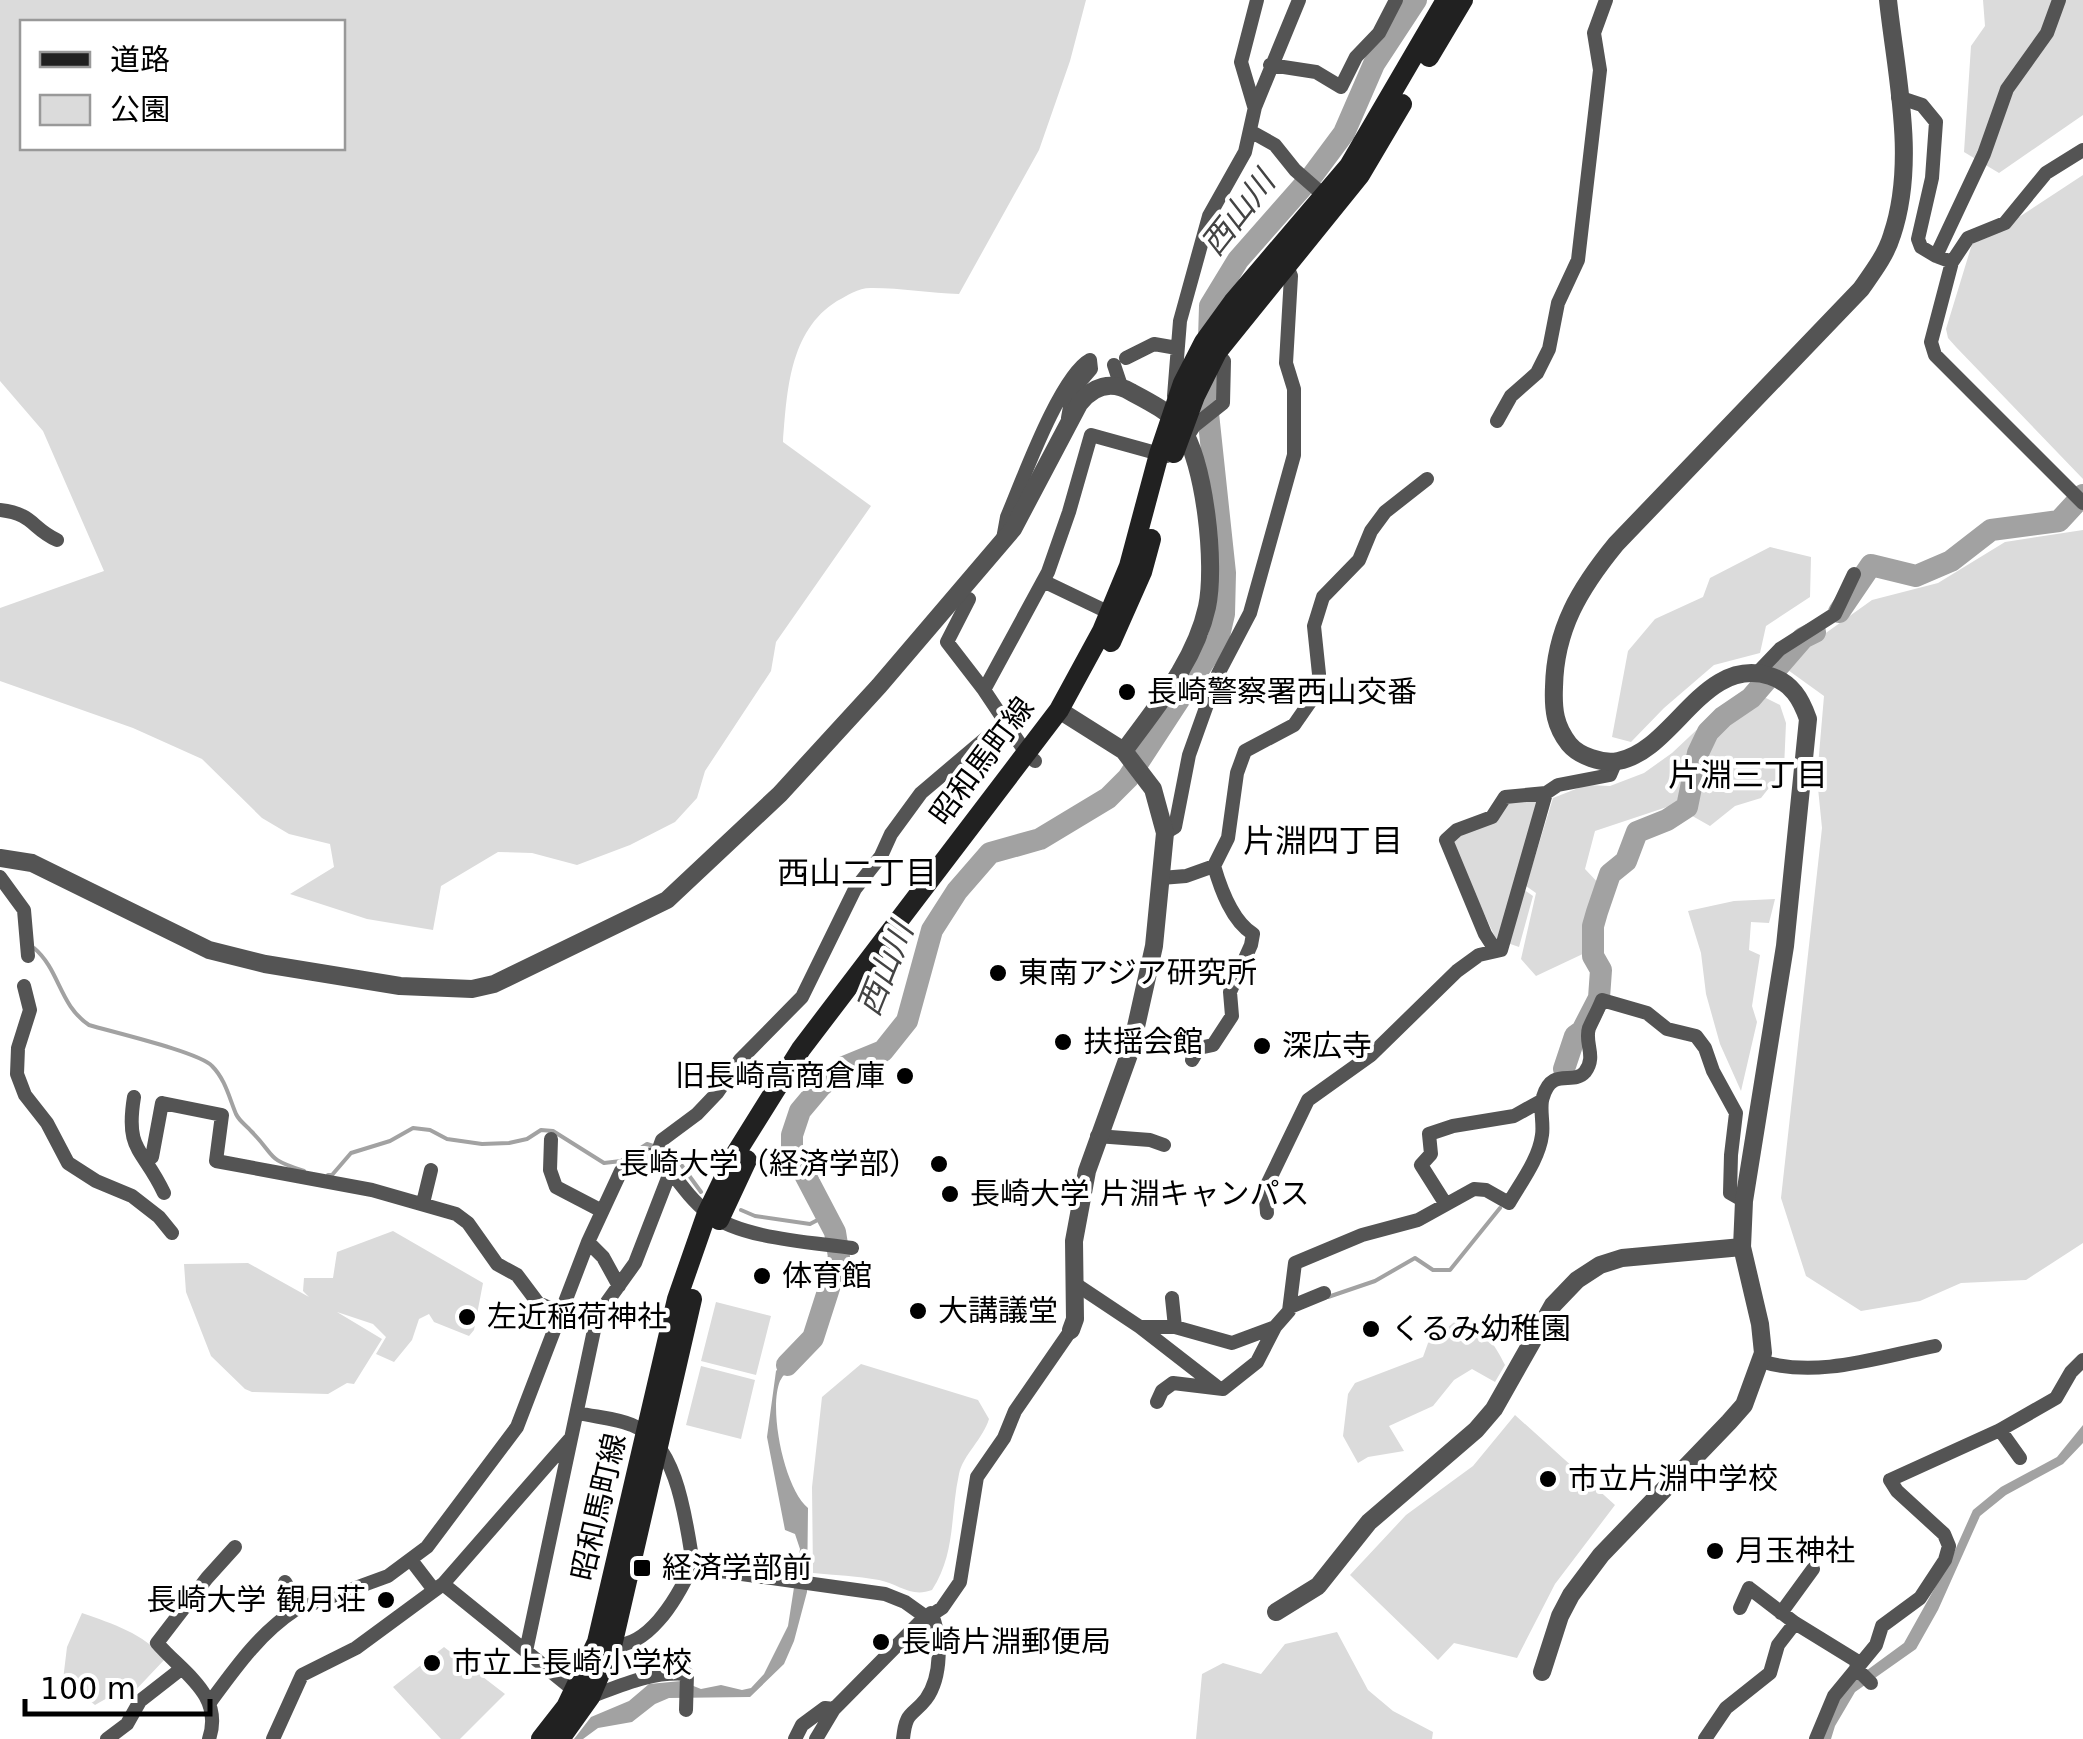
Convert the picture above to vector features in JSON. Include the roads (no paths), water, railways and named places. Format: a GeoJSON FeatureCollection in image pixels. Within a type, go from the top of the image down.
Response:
{"type":"FeatureCollection","features":[{"type":"Feature","properties":{"kind":"main road","name":"昭和馬町線"},"geometry":{"type":"LineString","coordinates":[[1185,426],[1183,382],[1349,166],[1446,0]]}},
{"type":"Feature","properties":{"kind":"main road","name":"昭和馬町線"},"geometry":{"type":"LineString","coordinates":[[1325,196],[1383,139],[1464,0]]}},
{"type":"Feature","properties":{"kind":"main road","name":"昭和馬町線"},"geometry":{"type":"LineString","coordinates":[[560,1739],[604,1644],[652,1440],[678,1300],[736,1153],[801,1050],[1064,713],[1117,617],[1166,455],[1185,426],[1222,336]]}},
{"type":"Feature","properties":{"kind":"main road","name":"昭和馬町線"},"geometry":{"type":"LineString","coordinates":[[541,1739],[582,1694]]}},
{"type":"Feature","properties":{"kind":"street"},"geometry":{"type":"LineString","coordinates":[[1255,107],[1241,62],[1257,0]]}},
{"type":"Feature","properties":{"kind":"street"},"geometry":{"type":"LineString","coordinates":[[1124,752],[1185,663],[1207,607],[1209,548],[1198,475],[1185,426],[1178,348],[1180,321],[1209,216],[1235,174],[1270,64],[1298,0]]}},
{"type":"Feature","properties":{"kind":"street"},"geometry":{"type":"LineString","coordinates":[[1270,64],[1316,72],[1341,87],[1356,57],[1379,33],[1396,0]]}},
{"type":"Feature","properties":{"kind":"street"},"geometry":{"type":"LineString","coordinates":[[1497,421],[1511,396],[1538,373],[1549,349],[1558,303],[1578,260],[1600,70],[1594,34],[1606,0]]}},
{"type":"Feature","properties":{"kind":"street"},"geometry":{"type":"LineString","coordinates":[[1542,1672],[1571,1594],[1602,1555],[1730,1422],[1744,1404],[1761,1362],[1763,1337],[1742,1246],[1744,1201],[1785,946],[1808,719],[1800,697],[1780,679],[1758,672],[1734,674],[1713,686],[1639,752],[1616,762],[1596,760],[1574,750],[1556,720],[1553,710],[1558,641],[1585,582],[1616,544],[1861,289],[1882,258],[1899,210],[1903,175],[1888,0]]}},
{"type":"Feature","properties":{"kind":"street"},"geometry":{"type":"LineString","coordinates":[[1936,256],[1984,154],[2007,89],[2048,33],[2059,0]]}},
{"type":"Feature","properties":{"kind":"street"},"geometry":{"type":"LineString","coordinates":[[1898,97],[1922,105],[1936,122],[1928,204],[1918,239],[1921,247],[1952,262]]}},
{"type":"Feature","properties":{"kind":"street"},"geometry":{"type":"LineString","coordinates":[[1250,131],[1275,144],[1325,196]]}},
{"type":"Feature","properties":{"kind":"street"},"geometry":{"type":"LineString","coordinates":[[2083,150],[2046,173],[2005,223],[1968,238],[1952,262],[1931,342],[1935,355],[2083,503]]}},
{"type":"Feature","properties":{"kind":"street"},"geometry":{"type":"LineString","coordinates":[[1165,832],[1175,828],[1189,754],[1218,674],[1250,613],[1294,455],[1294,389],[1286,363],[1291,276],[1282,257]]}},
{"type":"Feature","properties":{"kind":"street"},"geometry":{"type":"LineString","coordinates":[[1185,426],[1223,403],[1222,336]]}},
{"type":"Feature","properties":{"kind":"street"},"geometry":{"type":"LineString","coordinates":[[1121,386],[1120,362],[1154,344],[1178,348]]}},
{"type":"Feature","properties":{"kind":"street"},"geometry":{"type":"LineString","coordinates":[[1003,540],[1008,517],[1064,388],[1090,360],[1091,368],[1071,393],[1068,424]]}},
{"type":"Feature","properties":{"kind":"street"},"geometry":{"type":"LineString","coordinates":[[0,858],[32,863],[208,950],[265,964],[400,986],[472,990],[494,984],[666,900],[792,781],[1003,540],[1024,512],[1068,424],[1091,391],[1121,386],[1185,426]]}},
{"type":"Feature","properties":{"kind":"street"},"geometry":{"type":"LineString","coordinates":[[984,690],[1043,581],[1070,512],[1091,435],[1166,455]]}},
{"type":"Feature","properties":{"kind":"street"},"geometry":{"type":"LineString","coordinates":[[1162,878],[1186,876],[1214,866],[1228,838],[1237,772],[1245,751],[1294,725],[1316,692],[1320,674],[1314,626],[1323,597],[1359,560],[1371,531],[1385,512],[1427,479]]}},
{"type":"Feature","properties":{"kind":"street"},"geometry":{"type":"LineString","coordinates":[[0,510],[26,515],[41,531],[57,540]]}},
{"type":"Feature","properties":{"kind":"street"},"geometry":{"type":"LineString","coordinates":[[1758,672],[1780,649],[1834,614],[1854,574]]}},
{"type":"Feature","properties":{"kind":"street"},"geometry":{"type":"LineString","coordinates":[[1043,581],[1117,617]]}},
{"type":"Feature","properties":{"kind":"street"},"geometry":{"type":"LineString","coordinates":[[968,599],[947,642],[1030,757]]}},
{"type":"Feature","properties":{"kind":"street"},"geometry":{"type":"LineString","coordinates":[[816,1739],[834,1709],[928,1615],[942,1608],[960,1582],[977,1477],[1004,1438],[1015,1411],[1072,1330],[1075,1319],[1074,1241],[1086,1172],[1130,1049],[1154,946],[1165,832],[1154,789],[1124,752],[1064,713]]}},
{"type":"Feature","properties":{"kind":"street"},"geometry":{"type":"LineString","coordinates":[[658,1151],[662,1140],[718,1093],[740,1060],[802,997],[854,889],[881,856],[891,834],[921,794],[1006,721]]}},
{"type":"Feature","properties":{"kind":"street"},"geometry":{"type":"LineString","coordinates":[[1496,951],[1485,934],[1446,840],[1457,830],[1492,817],[1505,797],[1546,793],[1558,785],[1610,775],[1616,762]]}},
{"type":"Feature","properties":{"kind":"street"},"geometry":{"type":"LineString","coordinates":[[1266,1213],[1265,1189],[1308,1100],[1371,1055],[1456,971],[1479,955],[1501,950],[1546,793]]}},
{"type":"Feature","properties":{"kind":"street"},"geometry":{"type":"LineString","coordinates":[[1192,1060],[1199,1048],[1213,1045],[1232,1016],[1230,992],[1252,945],[1252,934],[1242,928],[1226,901],[1214,866]]}},
{"type":"Feature","properties":{"kind":"street"},"geometry":{"type":"LineString","coordinates":[[0,877],[24,910],[28,956]]}},
{"type":"Feature","properties":{"kind":"street"},"geometry":{"type":"LineString","coordinates":[[24,986],[30,1010],[18,1048],[16,1074],[25,1095],[47,1123],[68,1163],[96,1181],[132,1196],[160,1217],[172,1232]]}},
{"type":"Feature","properties":{"kind":"street"},"geometry":{"type":"LineString","coordinates":[[1445,1203],[1421,1165],[1431,1154],[1430,1134],[1514,1116],[1541,1101],[1554,1079],[1584,1073],[1592,1058],[1588,1031],[1602,1000],[1647,1013],[1667,1030],[1696,1036],[1705,1048],[1736,1113],[1730,1192],[1744,1201]]}},
{"type":"Feature","properties":{"kind":"street"},"geometry":{"type":"LineString","coordinates":[[134,1096],[129,1127],[132,1139],[164,1193]]}},
{"type":"Feature","properties":{"kind":"street"},"geometry":{"type":"LineString","coordinates":[[1074,1283],[1223,1388],[1257,1362],[1290,1307],[1295,1263],[1362,1235],[1418,1220],[1474,1189],[1486,1190],[1508,1204],[1540,1148],[1541,1101]]}},
{"type":"Feature","properties":{"kind":"street"},"geometry":{"type":"LineString","coordinates":[[152,1156],[162,1103],[222,1115],[216,1161],[372,1190],[456,1214],[468,1222],[497,1264],[517,1275],[538,1303],[561,1314]]}},
{"type":"Feature","properties":{"kind":"street"},"geometry":{"type":"LineString","coordinates":[[1097,1136],[1150,1140],[1164,1145]]}},
{"type":"Feature","properties":{"kind":"street"},"geometry":{"type":"LineString","coordinates":[[551,1139],[550,1170],[556,1188],[602,1211]]}},
{"type":"Feature","properties":{"kind":"street"},"geometry":{"type":"LineString","coordinates":[[658,1151],[670,1170],[713,1216],[767,1234],[852,1248]]}},
{"type":"Feature","properties":{"kind":"street"},"geometry":{"type":"LineString","coordinates":[[211,1700],[266,1631],[300,1608],[388,1576],[427,1548],[517,1428],[588,1242],[621,1170],[658,1151]]}},
{"type":"Feature","properties":{"kind":"street"},"geometry":{"type":"LineString","coordinates":[[423,1203],[431,1170]]}},
{"type":"Feature","properties":{"kind":"street"},"geometry":{"type":"LineString","coordinates":[[526,1652],[597,1316],[635,1263],[670,1170]]}},
{"type":"Feature","properties":{"kind":"street"},"geometry":{"type":"LineString","coordinates":[[588,1242],[619,1286]]}},
{"type":"Feature","properties":{"kind":"street"},"geometry":{"type":"LineString","coordinates":[[1276,1612],[1318,1586],[1370,1522],[1476,1430],[1494,1409],[1552,1305],[1577,1280],[1600,1265],[1622,1258],[1742,1246]]}},
{"type":"Feature","properties":{"kind":"street"},"geometry":{"type":"LineString","coordinates":[[1290,1307],[1324,1293]]}},
{"type":"Feature","properties":{"kind":"street"},"geometry":{"type":"LineString","coordinates":[[1172,1298],[1175,1327]]}},
{"type":"Feature","properties":{"kind":"street"},"geometry":{"type":"LineString","coordinates":[[1140,1326],[1175,1327],[1232,1343],[1275,1327]]}},
{"type":"Feature","properties":{"kind":"street"},"geometry":{"type":"LineString","coordinates":[[1761,1362],[1783,1368],[1823,1368],[1935,1346]]}},
{"type":"Feature","properties":{"kind":"street"},"geometry":{"type":"LineString","coordinates":[[1821,1738],[1834,1696],[1862,1672],[1882,1626],[1920,1598],[1946,1560],[1949,1546],[1944,1534],[1890,1480],[2000,1430],[2056,1398],[2083,1360]]}},
{"type":"Feature","properties":{"kind":"street"},"geometry":{"type":"LineString","coordinates":[[1156,1402],[1173,1383],[1216,1386]]}},
{"type":"Feature","properties":{"kind":"street"},"geometry":{"type":"LineString","coordinates":[[578,1413],[633,1425],[652,1440],[680,1489],[692,1567],[647,1636],[627,1645],[604,1644]]}},
{"type":"Feature","properties":{"kind":"street"},"geometry":{"type":"LineString","coordinates":[[2000,1430],[2020,1458]]}},
{"type":"Feature","properties":{"kind":"street"},"geometry":{"type":"LineString","coordinates":[[273,1739],[302,1676],[356,1648],[439,1587],[573,1435]]}},
{"type":"Feature","properties":{"kind":"street"},"geometry":{"type":"LineString","coordinates":[[209,1739],[214,1721],[211,1700],[157,1643],[207,1578],[236,1548]]}},
{"type":"Feature","properties":{"kind":"street"},"geometry":{"type":"LineString","coordinates":[[411,1560],[439,1587],[582,1694],[640,1678],[687,1674],[686,1710]]}},
{"type":"Feature","properties":{"kind":"street"},"geometry":{"type":"LineString","coordinates":[[692,1567],[885,1594],[928,1615],[938,1640],[937,1663],[928,1696],[905,1723],[903,1739]]}},
{"type":"Feature","properties":{"kind":"street"},"geometry":{"type":"LineString","coordinates":[[1781,1612],[1812,1569]]}},
{"type":"Feature","properties":{"kind":"street"},"geometry":{"type":"LineString","coordinates":[[285,1582],[300,1608]]}},
{"type":"Feature","properties":{"kind":"street"},"geometry":{"type":"LineString","coordinates":[[1740,1608],[1749,1588],[1862,1672]]}},
{"type":"Feature","properties":{"kind":"street"},"geometry":{"type":"LineString","coordinates":[[1706,1739],[1726,1708],[1770,1673],[1778,1645],[1796,1623]]}},
{"type":"Feature","properties":{"kind":"street"},"geometry":{"type":"LineString","coordinates":[[106,1739],[126,1724],[140,1701],[182,1669]]}},
{"type":"Feature","properties":{"kind":"street"},"geometry":{"type":"LineString","coordinates":[[794,1739],[802,1725],[825,1708],[834,1709]]}},
{"type":"Feature","properties":{"kind":"waterway","name":"西山川"},"geometry":{"type":"LineString","coordinates":[[787,1365],[813,1338],[839,1257],[835,1232],[792,1150],[792,1135],[800,1111],[844,1067],[883,1051],[907,1021],[932,930],[957,891],[990,853],[1040,839],[1108,798],[1128,778],[1218,640],[1224,614],[1225,573],[1207,404],[1210,306],[1238,260],[1344,133],[1374,64],[1416,0]]}},
{"type":"Feature","properties":{"kind":"waterway"},"geometry":{"type":"LineString","coordinates":[[1839,612],[1871,565],[1916,576],[1951,561],[1991,530],[2059,521],[2083,495]]}},
{"type":"Feature","properties":{"kind":"waterway"},"geometry":{"type":"LineString","coordinates":[[1564,1069],[1575,1036],[1582,1031],[1599,998],[1601,970],[1593,956],[1593,926],[1610,874],[1626,861],[1637,832],[1687,807],[1698,753],[1708,732],[1751,698],[1803,638],[1815,632]]}},
{"type":"Feature","properties":{"kind":"waterway"},"geometry":{"type":"LineString","coordinates":[[34,948],[79,1017],[89,1025],[173,1049],[212,1066],[241,1121],[277,1159],[304,1171]]}},
{"type":"Feature","properties":{"kind":"waterway"},"geometry":{"type":"LineString","coordinates":[[328,1175],[351,1153],[390,1141],[413,1128],[430,1130],[447,1139],[482,1144],[527,1139],[541,1130],[553,1131],[604,1163],[621,1161],[647,1144],[672,1152],[701,1192]]}},
{"type":"Feature","properties":{"kind":"waterway"},"geometry":{"type":"LineString","coordinates":[[1328,1297],[1375,1281],[1415,1258],[1433,1270],[1450,1270],[1500,1208]]}},
{"type":"Feature","properties":{"kind":"waterway"},"geometry":{"type":"LineString","coordinates":[[741,1210],[755,1216],[810,1224],[827,1215]]}},
{"type":"Feature","properties":{"kind":"place","name":"長崎警察署西山交番"},"geometry":{"type":"Point","coordinates":[1127,692]}},
{"type":"Feature","properties":{"kind":"place","name":"東南アジア研究所"},"geometry":{"type":"Point","coordinates":[998,973]}},
{"type":"Feature","properties":{"kind":"place","name":"扶揺会館"},"geometry":{"type":"Point","coordinates":[1063,1042]}},
{"type":"Feature","properties":{"kind":"place","name":"深広寺"},"geometry":{"type":"Point","coordinates":[1262,1046]}},
{"type":"Feature","properties":{"kind":"place","name":"旧長崎高商倉庫"},"geometry":{"type":"Point","coordinates":[905,1076]}},
{"type":"Feature","properties":{"kind":"place","name":"長崎大学（経済学部）"},"geometry":{"type":"Point","coordinates":[939,1164]}},
{"type":"Feature","properties":{"kind":"place","name":"長崎大学 片淵キャンパス"},"geometry":{"type":"Point","coordinates":[950,1194]}},
{"type":"Feature","properties":{"kind":"place","name":"体育館"},"geometry":{"type":"Point","coordinates":[762,1276]}},
{"type":"Feature","properties":{"kind":"place","name":"大講議堂"},"geometry":{"type":"Point","coordinates":[918,1311]}},
{"type":"Feature","properties":{"kind":"place","name":"左近稲荷神社"},"geometry":{"type":"Point","coordinates":[467,1317]}},
{"type":"Feature","properties":{"kind":"place","name":"くるみ幼稚園"},"geometry":{"type":"Point","coordinates":[1371,1329]}},
{"type":"Feature","properties":{"kind":"place","name":"市立片淵中学校"},"geometry":{"type":"Point","coordinates":[1548,1479]}},
{"type":"Feature","properties":{"kind":"place","name":"月玉神社"},"geometry":{"type":"Point","coordinates":[1715,1551]}},
{"type":"Feature","properties":{"kind":"place","name":"経済学部前"},"geometry":{"type":"Point","coordinates":[642,1568]}},
{"type":"Feature","properties":{"kind":"place","name":"長崎大学 観月荘"},"geometry":{"type":"Point","coordinates":[386,1600]}},
{"type":"Feature","properties":{"kind":"place","name":"長崎片淵郵便局"},"geometry":{"type":"Point","coordinates":[881,1642]}},
{"type":"Feature","properties":{"kind":"place","name":"市立上長崎小学校"},"geometry":{"type":"Point","coordinates":[432,1663]}},
{"type":"Feature","properties":{"kind":"district","name":"片淵三丁目"},"geometry":{"type":"Point","coordinates":[1748,775]}},
{"type":"Feature","properties":{"kind":"district","name":"片淵四丁目"},"geometry":{"type":"Point","coordinates":[1323,841]}},
{"type":"Feature","properties":{"kind":"district","name":"西山二丁目"},"geometry":{"type":"Point","coordinates":[857,873]}}]}
